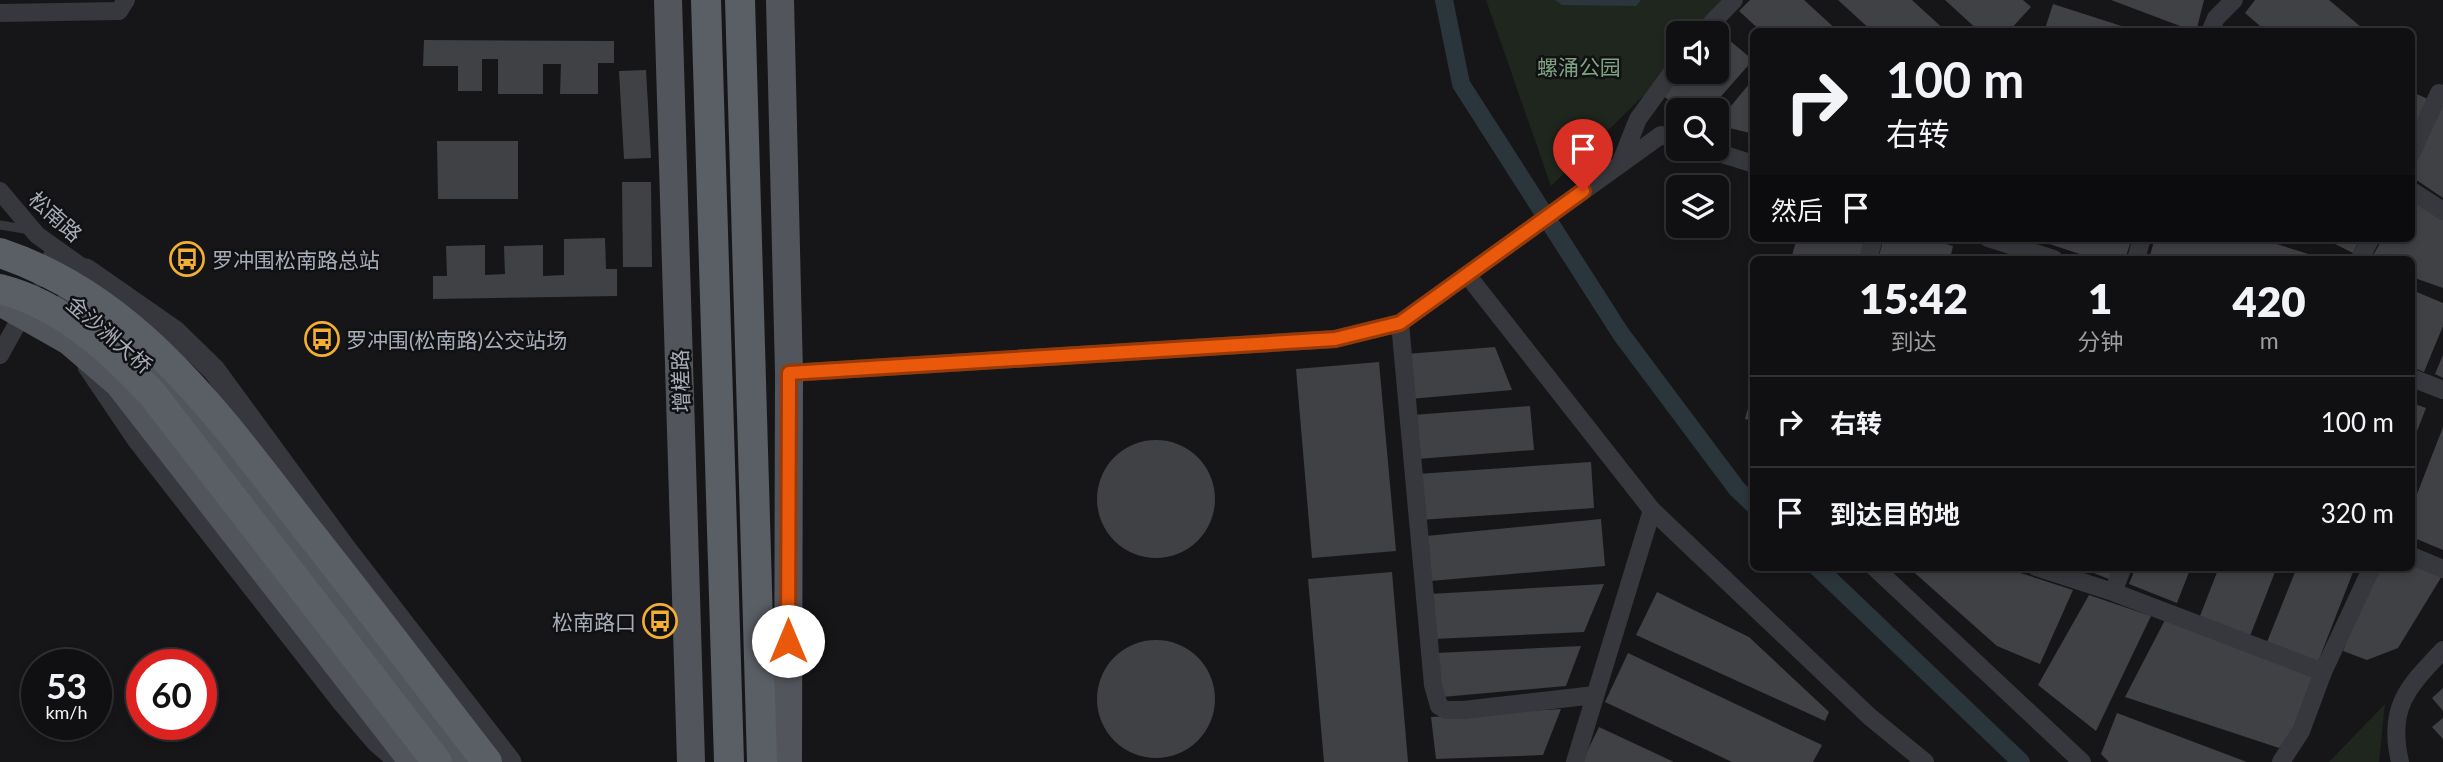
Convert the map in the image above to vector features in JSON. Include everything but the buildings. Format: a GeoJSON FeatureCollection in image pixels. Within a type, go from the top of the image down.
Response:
{"type":"FeatureCollection","features":[{"type":"Feature","properties":{"kind":"highway","name":"增槎路"},"geometry":{"type":"LineString","coordinates":[[706,0],[729,762]]}},
{"type":"Feature","properties":{"kind":"highway"},"geometry":{"type":"LineString","coordinates":[[740,0],[762,762]]}},
{"type":"Feature","properties":{"kind":"highway"},"geometry":{"type":"LineString","coordinates":[[0,253],[32,264],[89,296],[141,335],[185,377],[487,762]]}},
{"type":"Feature","properties":{"kind":"highway"},"geometry":{"type":"LineString","coordinates":[[0,289],[58,313],[106,348],[144,386],[188,436],[451,759]]}},
{"type":"Feature","properties":{"kind":"main road","name":"增槎路"},"geometry":{"type":"LineString","coordinates":[[667,0],[691,762]]}},
{"type":"Feature","properties":{"kind":"main road"},"geometry":{"type":"LineString","coordinates":[[780,0],[789,373],[788,762]]}},
{"type":"Feature","properties":{"kind":"main road","name":"金沙洲大桥"},"geometry":{"type":"LineString","coordinates":[[0,265],[50,286],[89,313],[148,365],[202,427],[357,625],[451,759]]}},
{"type":"Feature","properties":{"kind":"main road","name":"金沙洲大桥"},"geometry":{"type":"LineString","coordinates":[[0,302],[48,327],[101,367],[168,445],[413,762]]}},
{"type":"Feature","properties":{"kind":"street"},"geometry":{"type":"LineString","coordinates":[[0,13],[119,11],[127,0]]}},
{"type":"Feature","properties":{"kind":"street"},"geometry":{"type":"LineString","coordinates":[[1714,21],[1734,0]]}},
{"type":"Feature","properties":{"kind":"street"},"geometry":{"type":"LineString","coordinates":[[2212,28],[2216,18],[2234,0]]}},
{"type":"Feature","properties":{"kind":"street"},"geometry":{"type":"LineString","coordinates":[[1620,164],[1638,119],[1666,80]]}},
{"type":"Feature","properties":{"kind":"street"},"geometry":{"type":"LineString","coordinates":[[2415,145],[2439,93]]}},
{"type":"Feature","properties":{"kind":"street"},"geometry":{"type":"LineString","coordinates":[[789,373],[1335,339],[1400,323],[1661,135],[1666,136]]}},
{"type":"Feature","properties":{"kind":"street"},"geometry":{"type":"LineString","coordinates":[[1729,156],[1750,163]]}},
{"type":"Feature","properties":{"kind":"street","name":"松南路"},"geometry":{"type":"LineString","coordinates":[[0,191],[32,230],[55,250],[86,270]]}},
{"type":"Feature","properties":{"kind":"street"},"geometry":{"type":"LineString","coordinates":[[2415,193],[2443,211]]}},
{"type":"Feature","properties":{"kind":"street"},"geometry":{"type":"LineString","coordinates":[[2001,242],[2045,256]]}},
{"type":"Feature","properties":{"kind":"street"},"geometry":{"type":"LineString","coordinates":[[0,355],[55,250]]}},
{"type":"Feature","properties":{"kind":"street"},"geometry":{"type":"LineString","coordinates":[[401,762],[342,700],[139,440],[87,364],[71,327],[68,304],[71,291],[86,270],[195,349],[230,391],[436,669],[510,762]]}},
{"type":"Feature","properties":{"kind":"street"},"geometry":{"type":"LineString","coordinates":[[1468,276],[1652,510],[1870,717],[1924,762]]}},
{"type":"Feature","properties":{"kind":"street"},"geometry":{"type":"LineString","coordinates":[[1400,323],[1433,685],[1439,706],[1446,710],[1463,710],[1595,695]]}},
{"type":"Feature","properties":{"kind":"street"},"geometry":{"type":"LineString","coordinates":[[2415,379],[2443,390]]}},
{"type":"Feature","properties":{"kind":"street"},"geometry":{"type":"LineString","coordinates":[[210,530],[287,470]]}},
{"type":"Feature","properties":{"kind":"street"},"geometry":{"type":"LineString","coordinates":[[1575,762],[1652,510]]}},
{"type":"Feature","properties":{"kind":"street"},"geometry":{"type":"LineString","coordinates":[[2415,557],[2443,569]]}},
{"type":"Feature","properties":{"kind":"street"},"geometry":{"type":"LineString","coordinates":[[1878,571],[2082,762]]}},
{"type":"Feature","properties":{"kind":"street"},"geometry":{"type":"LineString","coordinates":[[2048,571],[2113,592],[2323,672]]}},
{"type":"Feature","properties":{"kind":"street"},"geometry":{"type":"LineString","coordinates":[[2113,592],[2121,571]]}},
{"type":"Feature","properties":{"kind":"street"},"geometry":{"type":"LineString","coordinates":[[2281,762],[2301,731],[2323,672],[2370,571]]}},
{"type":"Feature","properties":{"kind":"street"},"geometry":{"type":"LineString","coordinates":[[2400,762],[2394,738],[2406,690],[2443,650]]}},
{"type":"Feature","properties":{"kind":"street"},"geometry":{"type":"LineString","coordinates":[[436,669],[451,759]]}},
{"type":"Feature","properties":{"kind":"lane"},"geometry":{"type":"LineString","coordinates":[[0,225],[32,230]]}},
{"type":"Feature","properties":{"kind":"green space","name":"螺涌公园"},"geometry":{"type":"Polygon","coordinates":[[[1486,0],[1742,0],[1720,21],[1666,21],[1666,74],[1551,186],[1486,0]]]}},
{"type":"Feature","properties":{"kind":"green space"},"geometry":{"type":"Polygon","coordinates":[[[2385,704],[2379,762],[2329,762],[2385,704]]]}},
{"type":"Feature","properties":{"kind":"shaded area"},"geometry":{"type":"Polygon","coordinates":[[[1555,0],[1641,0],[1636,6],[1562,5],[1555,0]]]}},
{"type":"Feature","properties":{"kind":"waterway"},"geometry":{"type":"LineString","coordinates":[[1444,0],[1461,84],[1621,334],[1737,489],[1750,501]]}},
{"type":"Feature","properties":{"kind":"waterway"},"geometry":{"type":"LineString","coordinates":[[1821,571],[2021,762]]}},
{"type":"Feature","properties":{"kind":"place","name":"罗冲围松南路总站"},"geometry":{"type":"Point","coordinates":[187,259]}},
{"type":"Feature","properties":{"kind":"place","name":"罗冲围(松南路)公交站场"},"geometry":{"type":"Point","coordinates":[322,339]}},
{"type":"Feature","properties":{"kind":"place","name":"松南路口"},"geometry":{"type":"Point","coordinates":[660,621]}},
{"type":"Feature","properties":{"kind":"route"},"geometry":{"type":"LineString","coordinates":[[788,641],[789,373],[1335,339],[1400,323],[1583,191]]}}]}
